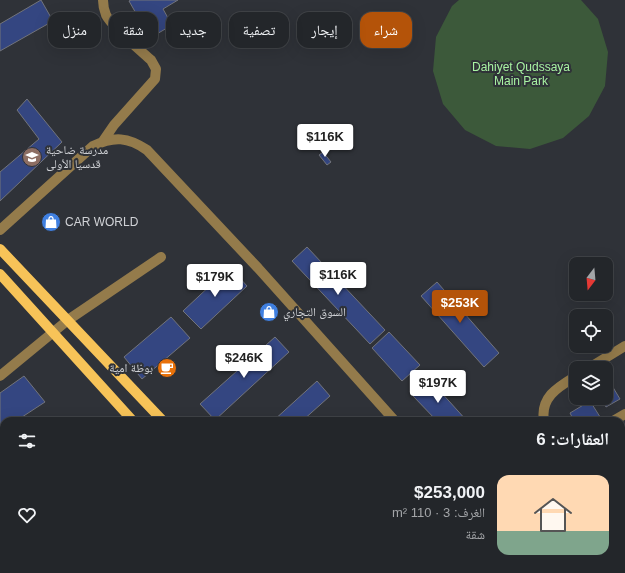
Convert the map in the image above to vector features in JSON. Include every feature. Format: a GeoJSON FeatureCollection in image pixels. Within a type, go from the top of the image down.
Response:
{"type":"FeatureCollection","features":[{"type":"Feature","properties":{"kind":"main road"},"geometry":{"type":"LineString","coordinates":[[0,249],[159,417]]}},
{"type":"Feature","properties":{"kind":"main road"},"geometry":{"type":"LineString","coordinates":[[0,274],[129,417]]}},
{"type":"Feature","properties":{"kind":"street"},"geometry":{"type":"LineString","coordinates":[[103,0],[103,9],[112,24],[155,64],[157,74],[152,84],[114,125],[103,141]]}},
{"type":"Feature","properties":{"kind":"street"},"geometry":{"type":"LineString","coordinates":[[0,230],[93,146],[103,141],[115,139],[126,140],[138,144],[147,150],[258,268],[391,417]]}},
{"type":"Feature","properties":{"kind":"street"},"geometry":{"type":"LineString","coordinates":[[0,376],[68,320],[161,257]]}},
{"type":"Feature","properties":{"kind":"street"},"geometry":{"type":"LineString","coordinates":[[600,361],[625,346]]}},
{"type":"Feature","properties":{"kind":"street"},"geometry":{"type":"LineString","coordinates":[[544,417],[546,402],[550,396],[569,380]]}},
{"type":"Feature","properties":{"kind":"green space","name":"Dahiyet Qudssaya Main Park"},"geometry":{"type":"Polygon","coordinates":[[[459,0],[581,0],[598,19],[608,52],[605,86],[589,116],[563,138],[530,149],[496,146],[465,130],[443,104],[433,71],[436,37],[452,6],[459,0]]]}},
{"type":"Feature","properties":{"kind":"building"},"geometry":{"type":"Polygon","coordinates":[[[41,0],[48,12],[48,24],[0,51],[0,24],[41,0]]]}},
{"type":"Feature","properties":{"kind":"building"},"geometry":{"type":"Polygon","coordinates":[[[178,0],[163,9],[166,14],[166,29],[158,33],[158,12],[135,12],[129,1],[178,0]]]}},
{"type":"Feature","properties":{"kind":"building","name":"مدرسة ضاحية قدسيا الأولى"},"geometry":{"type":"Polygon","coordinates":[[[27,99],[62,142],[0,201],[0,172],[39,139],[17,110],[27,99]]]}},
{"type":"Feature","properties":{"kind":"building"},"geometry":{"type":"Polygon","coordinates":[[[323,152],[331,162],[327,165],[319,155],[323,152]]]}},
{"type":"Feature","properties":{"kind":"building"},"geometry":{"type":"Polygon","coordinates":[[[307,247],[385,330],[370,344],[292,261],[307,247]]]}},
{"type":"Feature","properties":{"kind":"building"},"geometry":{"type":"Polygon","coordinates":[[[230,267],[247,286],[201,329],[183,311],[230,267]]]}},
{"type":"Feature","properties":{"kind":"building"},"geometry":{"type":"Polygon","coordinates":[[[437,282],[499,353],[484,367],[421,296],[437,282]]]}},
{"type":"Feature","properties":{"kind":"building"},"geometry":{"type":"Polygon","coordinates":[[[171,317],[190,338],[142,379],[124,357],[171,317]]]}},
{"type":"Feature","properties":{"kind":"building"},"geometry":{"type":"Polygon","coordinates":[[[389,332],[420,365],[402,381],[372,348],[389,332]]]}},
{"type":"Feature","properties":{"kind":"building"},"geometry":{"type":"Polygon","coordinates":[[[275,337],[289,352],[218,417],[212,417],[200,404],[275,337]]]}},
{"type":"Feature","properties":{"kind":"building"},"geometry":{"type":"Polygon","coordinates":[[[24,376],[45,402],[22,417],[0,417],[0,393],[24,376]]]}},
{"type":"Feature","properties":{"kind":"building"},"geometry":{"type":"Polygon","coordinates":[[[430,380],[463,417],[433,417],[413,396],[430,380]]]}},
{"type":"Feature","properties":{"kind":"building"},"geometry":{"type":"Polygon","coordinates":[[[317,381],[330,396],[306,417],[277,417],[317,381]]]}},
{"type":"Feature","properties":{"kind":"building"},"geometry":{"type":"Polygon","coordinates":[[[613,387],[620,399],[613,403],[613,387]]]}},
{"type":"Feature","properties":{"kind":"building"},"geometry":{"type":"Polygon","coordinates":[[[583,405],[593,405],[600,417],[572,417],[570,413],[583,405]]]}},
{"type":"Feature","properties":{"kind":"place","name":"مدرسة ضاحية قدسيا الأولى"},"geometry":{"type":"Point","coordinates":[32,157]}},
{"type":"Feature","properties":{"kind":"place","name":"CAR WORLD"},"geometry":{"type":"Point","coordinates":[51,222]}},
{"type":"Feature","properties":{"kind":"place","name":"السوق التجاري"},"geometry":{"type":"Point","coordinates":[269,312]}},
{"type":"Feature","properties":{"kind":"place","name":"بوظة امية"},"geometry":{"type":"Point","coordinates":[167,368]}}]}
